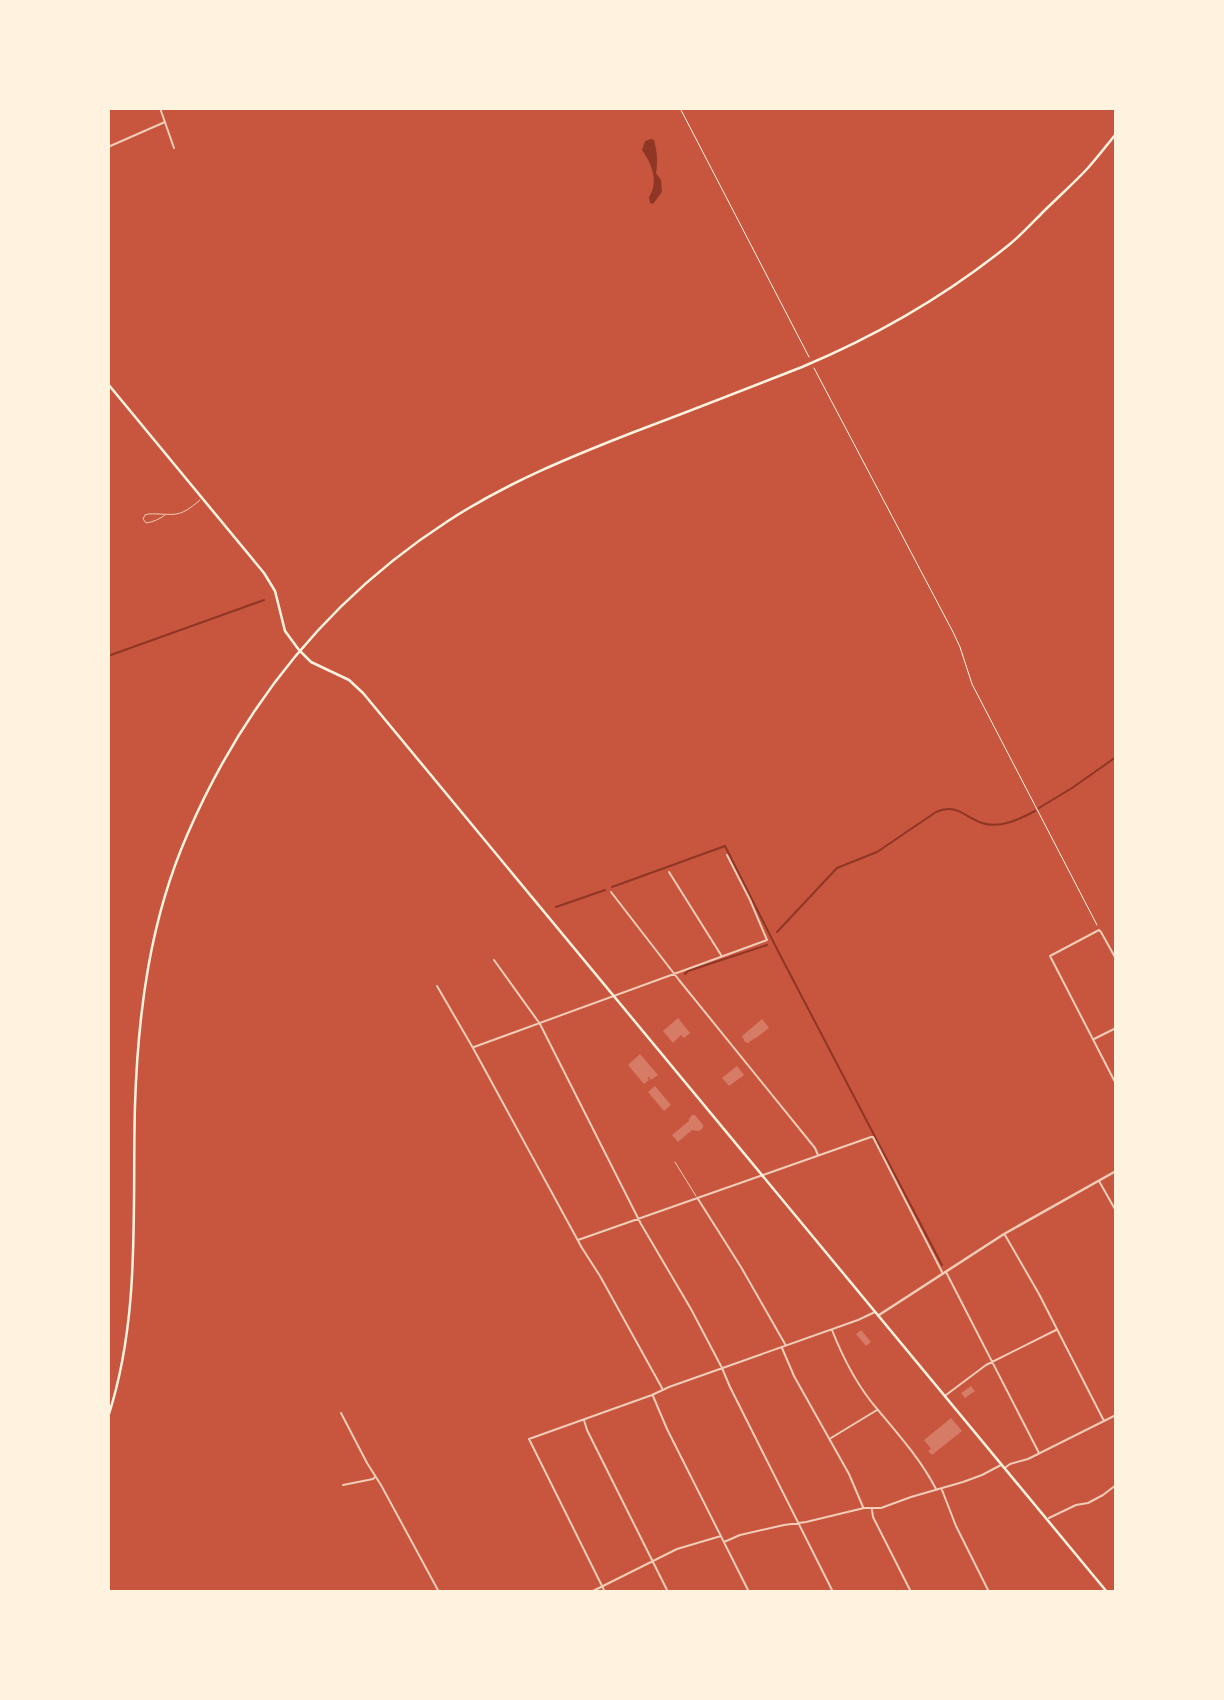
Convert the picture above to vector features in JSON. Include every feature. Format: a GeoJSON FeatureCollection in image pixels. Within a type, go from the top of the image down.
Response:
{"type":"FeatureCollection","features":[{"type":"Feature","properties":{"kind":"main road"},"geometry":{"type":"LineString","coordinates":[[108,1417],[118,1389],[133,1280],[138,1040],[146,974],[159,917],[178,857],[209,786],[241,729],[299,650],[366,583],[419,540],[490,496],[571,457],[817,360],[930,302],[1013,242],[1088,169],[1115,134]]}},
{"type":"Feature","properties":{"kind":"main road"},"geometry":{"type":"LineString","coordinates":[[108,384],[268,578],[275,591],[285,631],[299,650],[311,663],[349,680],[363,693],[1107,1591]]}},
{"type":"Feature","properties":{"kind":"street"},"geometry":{"type":"LineString","coordinates":[[160,108],[174,148]]}},
{"type":"Feature","properties":{"kind":"street"},"geometry":{"type":"LineString","coordinates":[[108,147],[165,122]]}},
{"type":"Feature","properties":{"kind":"street"},"geometry":{"type":"LineString","coordinates":[[473,1048],[768,940],[727,855]]}},
{"type":"Feature","properties":{"kind":"street"},"geometry":{"type":"LineString","coordinates":[[669,872],[721,956]]}},
{"type":"Feature","properties":{"kind":"street"},"geometry":{"type":"LineString","coordinates":[[611,892],[815,1148],[818,1156]]}},
{"type":"Feature","properties":{"kind":"street"},"geometry":{"type":"LineString","coordinates":[[1115,959],[1099,930],[1050,956],[1115,1084]]}},
{"type":"Feature","properties":{"kind":"street"},"geometry":{"type":"LineString","coordinates":[[494,960],[540,1024],[639,1219],[722,1368],[833,1591]]}},
{"type":"Feature","properties":{"kind":"street"},"geometry":{"type":"LineString","coordinates":[[437,986],[662,1389]]}},
{"type":"Feature","properties":{"kind":"street"},"geometry":{"type":"LineString","coordinates":[[1093,1040],[1115,1028]]}},
{"type":"Feature","properties":{"kind":"street"},"geometry":{"type":"LineString","coordinates":[[578,1240],[873,1137],[1039,1453]]}},
{"type":"Feature","properties":{"kind":"street"},"geometry":{"type":"LineString","coordinates":[[605,1591],[529,1439],[877,1313],[1004,1234],[1115,1171]]}},
{"type":"Feature","properties":{"kind":"street"},"geometry":{"type":"LineString","coordinates":[[1098,1180],[1115,1211]]}},
{"type":"Feature","properties":{"kind":"street"},"geometry":{"type":"LineString","coordinates":[[697,1198],[741,1267],[786,1346]]}},
{"type":"Feature","properties":{"kind":"street"},"geometry":{"type":"LineString","coordinates":[[1004,1234],[1027,1270],[1104,1421]]}},
{"type":"Feature","properties":{"kind":"street"},"geometry":{"type":"LineString","coordinates":[[831,1329],[853,1375],[907,1445],[936,1490]]}},
{"type":"Feature","properties":{"kind":"street"},"geometry":{"type":"LineString","coordinates":[[946,1395],[992,1362],[1057,1329]]}},
{"type":"Feature","properties":{"kind":"street"},"geometry":{"type":"LineString","coordinates":[[782,1348],[794,1376],[849,1474],[864,1508]]}},
{"type":"Feature","properties":{"kind":"street"},"geometry":{"type":"LineString","coordinates":[[652,1395],[749,1591]]}},
{"type":"Feature","properties":{"kind":"street"},"geometry":{"type":"LineString","coordinates":[[830,1439],[878,1410]]}},
{"type":"Feature","properties":{"kind":"street"},"geometry":{"type":"LineString","coordinates":[[341,1413],[439,1591]]}},
{"type":"Feature","properties":{"kind":"street"},"geometry":{"type":"LineString","coordinates":[[724,1542],[740,1535],[864,1508],[881,1508],[942,1489],[1028,1459],[1115,1415]]}},
{"type":"Feature","properties":{"kind":"street"},"geometry":{"type":"LineString","coordinates":[[583,1419],[668,1591]]}},
{"type":"Feature","properties":{"kind":"street"},"geometry":{"type":"LineString","coordinates":[[343,1485],[375,1477]]}},
{"type":"Feature","properties":{"kind":"street"},"geometry":{"type":"LineString","coordinates":[[1048,1519],[1076,1504],[1088,1503],[1115,1485]]}},
{"type":"Feature","properties":{"kind":"street"},"geometry":{"type":"LineString","coordinates":[[942,1489],[956,1526],[989,1591]]}},
{"type":"Feature","properties":{"kind":"street"},"geometry":{"type":"LineString","coordinates":[[872,1508],[873,1517],[911,1591]]}},
{"type":"Feature","properties":{"kind":"street"},"geometry":{"type":"LineString","coordinates":[[591,1591],[682,1547],[721,1536]]}},
{"type":"Feature","properties":{"kind":"lane"},"geometry":{"type":"LineString","coordinates":[[166,515],[146,523],[143,519],[148,514],[185,512],[202,499]]}},
{"type":"Feature","properties":{"kind":"lane"},"geometry":{"type":"LineString","coordinates":[[675,1162],[697,1198]]}},
{"type":"Feature","properties":{"kind":"path"},"geometry":{"type":"LineString","coordinates":[[680,108],[810,359]]}},
{"type":"Feature","properties":{"kind":"path"},"geometry":{"type":"LineString","coordinates":[[813,366],[953,632],[972,684],[1099,930]]}},
{"type":"Feature","properties":{"kind":"shaded area"},"geometry":{"type":"Polygon","coordinates":[[[651,139],[655,144],[656,173],[661,180],[662,192],[653,204],[650,203],[649,197],[654,185],[653,173],[642,150],[645,141],[651,139]]]}},
{"type":"Feature","properties":{"kind":"building"},"geometry":{"type":"Polygon","coordinates":[[[678,1018],[690,1033],[684,1038],[681,1035],[673,1043],[663,1031],[678,1018]]]}},
{"type":"Feature","properties":{"kind":"building"},"geometry":{"type":"Polygon","coordinates":[[[762,1019],[769,1028],[748,1043],[745,1042],[742,1036],[762,1019]]]}},
{"type":"Feature","properties":{"kind":"building"},"geometry":{"type":"Polygon","coordinates":[[[640,1054],[658,1075],[651,1080],[647,1078],[649,1080],[644,1084],[628,1065],[640,1054]]]}},
{"type":"Feature","properties":{"kind":"building"},"geometry":{"type":"Polygon","coordinates":[[[737,1066],[744,1075],[729,1086],[722,1078],[737,1066]]]}},
{"type":"Feature","properties":{"kind":"building"},"geometry":{"type":"Polygon","coordinates":[[[655,1086],[671,1105],[664,1111],[648,1092],[655,1086]]]}},
{"type":"Feature","properties":{"kind":"building"},"geometry":{"type":"Polygon","coordinates":[[[692,1115],[695,1115],[703,1128],[699,1131],[692,1130],[678,1142],[672,1135],[689,1121],[692,1115]]]}},
{"type":"Feature","properties":{"kind":"building"},"geometry":{"type":"Polygon","coordinates":[[[861,1330],[871,1342],[866,1346],[856,1334],[861,1330]]]}},
{"type":"Feature","properties":{"kind":"building"},"geometry":{"type":"Polygon","coordinates":[[[971,1386],[975,1391],[965,1398],[961,1393],[971,1386]]]}},
{"type":"Feature","properties":{"kind":"building"},"geometry":{"type":"Polygon","coordinates":[[[951,1418],[962,1431],[932,1455],[924,1440],[951,1418]]]}},
{"type":"Feature","properties":{"kind":"waterway"},"geometry":{"type":"LineString","coordinates":[[108,656],[264,600]]}},
{"type":"Feature","properties":{"kind":"waterway"},"geometry":{"type":"LineString","coordinates":[[1039,808],[1116,757]]}},
{"type":"Feature","properties":{"kind":"waterway"},"geometry":{"type":"LineString","coordinates":[[777,932],[837,868],[877,852],[936,812],[955,810],[982,823],[996,825],[1035,811]]}},
{"type":"Feature","properties":{"kind":"waterway"},"geometry":{"type":"LineString","coordinates":[[612,887],[725,846],[942,1265]]}},
{"type":"Feature","properties":{"kind":"waterway"},"geometry":{"type":"LineString","coordinates":[[556,907],[605,890]]}},
{"type":"Feature","properties":{"kind":"waterway"},"geometry":{"type":"LineString","coordinates":[[685,974],[767,945]]}}]}
